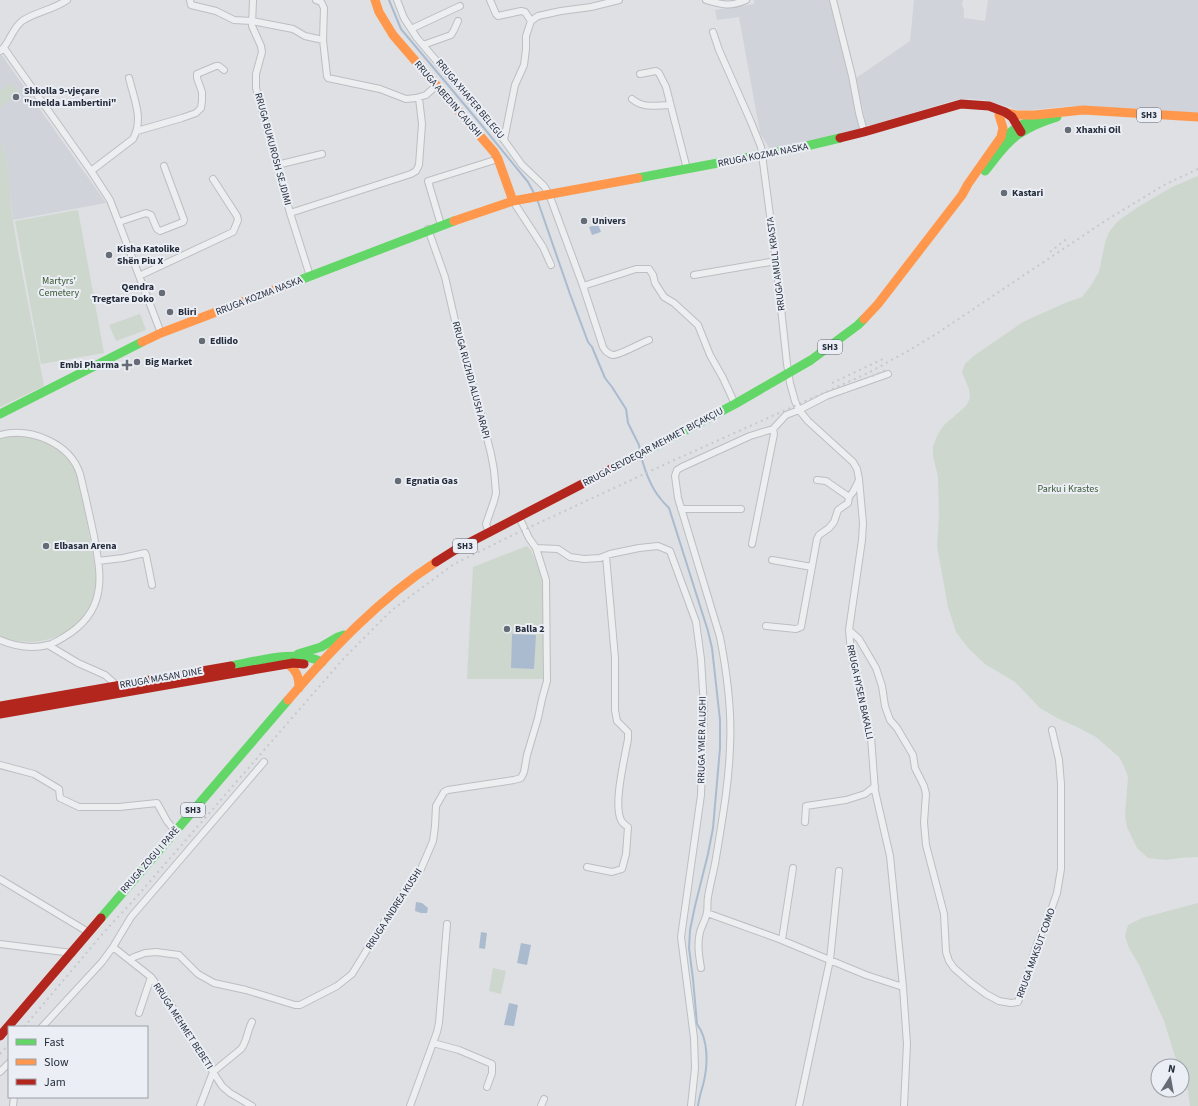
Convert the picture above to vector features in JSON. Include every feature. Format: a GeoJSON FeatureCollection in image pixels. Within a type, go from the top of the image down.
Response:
{"type":"FeatureCollection","features":[{"type":"Feature","properties":{"kind":"main road","name":"RRUGA ABEDIN CAUSHI"},"geometry":{"type":"LineString","coordinates":[[375,0],[385,23],[411,56],[494,152],[513,201]]}},
{"type":"Feature","properties":{"kind":"main road","name":"RRUGA KOZMA NASKA"},"geometry":{"type":"LineString","coordinates":[[0,414],[46,392],[144,340],[441,224],[513,201],[829,142],[948,107],[968,104],[995,108],[1003,114],[1023,116],[1049,114]]}},
{"type":"Feature","properties":{"kind":"main road","name":"SH3"},"geometry":{"type":"LineString","coordinates":[[962,195],[968,184],[998,142],[1016,131],[1031,119],[1071,110],[1198,117]]}},
{"type":"Feature","properties":{"kind":"main road","name":"SH3"},"geometry":{"type":"LineString","coordinates":[[962,195],[980,178],[1016,131],[1060,116],[1101,112]]}},
{"type":"Feature","properties":{"kind":"main road"},"geometry":{"type":"LineString","coordinates":[[998,142],[1002,137],[1003,114],[1012,117],[1016,131]]}},
{"type":"Feature","properties":{"kind":"main road","name":"RRUGA SEVDEQAR MEHMET BIÇAKÇIU"},"geometry":{"type":"LineString","coordinates":[[319,665],[349,633],[383,601],[419,573],[455,550],[736,404],[811,360],[863,320],[883,297],[962,195]]}},
{"type":"Feature","properties":{"kind":"main road"},"geometry":{"type":"LineString","coordinates":[[299,688],[297,672],[287,660],[321,647],[338,637],[349,633]]}},
{"type":"Feature","properties":{"kind":"main road","name":"RRUGA MASAN DINE"},"geometry":{"type":"LineString","coordinates":[[0,714],[287,660]]}},
{"type":"Feature","properties":{"kind":"main road","name":"RRUGA MASAN DINE"},"geometry":{"type":"LineString","coordinates":[[0,706],[114,686],[287,660],[315,666],[319,665]]}},
{"type":"Feature","properties":{"kind":"main road","name":"RRUGA ZOGU I PARË"},"geometry":{"type":"LineString","coordinates":[[9,1026],[319,665]]}},
{"type":"Feature","properties":{"kind":"main road","name":"RRUGA ZOGU I PARË"},"geometry":{"type":"LineString","coordinates":[[0,1036],[8,1027]]}},
{"type":"Feature","properties":{"kind":"street"},"geometry":{"type":"LineString","coordinates":[[67,0],[54,8],[33,15],[23,21],[16,27],[2,49],[91,171],[110,200],[161,334]]}},
{"type":"Feature","properties":{"kind":"street"},"geometry":{"type":"LineString","coordinates":[[190,0],[191,5],[216,11],[234,20],[252,21],[293,29],[305,36],[323,40]]}},
{"type":"Feature","properties":{"kind":"street"},"geometry":{"type":"LineString","coordinates":[[252,21],[253,0]]}},
{"type":"Feature","properties":{"kind":"street","name":"RRUGA XHAFER BELEGU"},"geometry":{"type":"LineString","coordinates":[[396,0],[404,18],[423,45],[504,140],[522,165],[544,186],[583,286],[606,352],[613,355],[649,340]]}},
{"type":"Feature","properties":{"kind":"street"},"geometry":{"type":"LineString","coordinates":[[490,0],[498,16],[521,11],[525,12],[531,21]]}},
{"type":"Feature","properties":{"kind":"street"},"geometry":{"type":"LineString","coordinates":[[504,140],[515,85],[524,65],[526,36],[531,21],[538,16],[592,7],[620,0]]}},
{"type":"Feature","properties":{"kind":"street"},"geometry":{"type":"LineString","coordinates":[[706,0],[726,6],[746,0]]}},
{"type":"Feature","properties":{"kind":"street"},"geometry":{"type":"LineString","coordinates":[[833,0],[864,132]]}},
{"type":"Feature","properties":{"kind":"street"},"geometry":{"type":"LineString","coordinates":[[319,1],[324,8],[323,40],[328,78],[380,89],[401,98],[410,99],[419,98],[426,95],[437,85]]}},
{"type":"Feature","properties":{"kind":"street"},"geometry":{"type":"LineString","coordinates":[[411,29],[460,6]]}},
{"type":"Feature","properties":{"kind":"street","name":"RRUGA BUKUROSH SEJDIMI"},"geometry":{"type":"LineString","coordinates":[[252,21],[252,26],[261,46],[262,52],[256,74],[256,88],[290,213],[310,276]]}},
{"type":"Feature","properties":{"kind":"street"},"geometry":{"type":"LineString","coordinates":[[423,45],[450,35],[458,21]]}},
{"type":"Feature","properties":{"kind":"street","name":"RRUGA AMULL KRASTA"},"geometry":{"type":"LineString","coordinates":[[713,32],[751,122],[763,155],[788,374]]}},
{"type":"Feature","properties":{"kind":"street"},"geometry":{"type":"LineString","coordinates":[[137,132],[196,113],[201,108],[202,101],[202,92],[197,78],[198,74],[216,66],[219,66],[224,70]]}},
{"type":"Feature","properties":{"kind":"street"},"geometry":{"type":"LineString","coordinates":[[640,74],[658,71],[666,87],[687,169]]}},
{"type":"Feature","properties":{"kind":"street"},"geometry":{"type":"LineString","coordinates":[[91,171],[133,139],[137,132],[139,114],[129,78]]}},
{"type":"Feature","properties":{"kind":"street"},"geometry":{"type":"LineString","coordinates":[[290,213],[411,174],[416,171],[419,165],[422,124],[419,98]]}},
{"type":"Feature","properties":{"kind":"street"},"geometry":{"type":"LineString","coordinates":[[632,99],[638,104],[649,106],[670,105]]}},
{"type":"Feature","properties":{"kind":"street"},"geometry":{"type":"LineString","coordinates":[[277,166],[322,154]]}},
{"type":"Feature","properties":{"kind":"street"},"geometry":{"type":"LineString","coordinates":[[441,224],[428,180],[498,159]]}},
{"type":"Feature","properties":{"kind":"street"},"geometry":{"type":"LineString","coordinates":[[119,222],[146,213],[151,215],[158,231],[183,222],[184,220],[164,166]]}},
{"type":"Feature","properties":{"kind":"street"},"geometry":{"type":"LineString","coordinates":[[139,276],[233,232],[238,220],[237,216],[213,179]]}},
{"type":"Feature","properties":{"kind":"street"},"geometry":{"type":"LineString","coordinates":[[513,201],[543,247],[551,265]]}},
{"type":"Feature","properties":{"kind":"street","name":"RRUGA RUZHDI ALUSH ARAPI"},"geometry":{"type":"LineString","coordinates":[[428,229],[445,277],[459,338],[491,454],[496,493],[486,524],[489,533]]}},
{"type":"Feature","properties":{"kind":"street"},"geometry":{"type":"LineString","coordinates":[[694,275],[776,261]]}},
{"type":"Feature","properties":{"kind":"street"},"geometry":{"type":"LineString","coordinates":[[583,286],[636,269],[649,269],[653,275],[655,284],[664,297],[674,303],[698,325],[708,351],[736,404]]}},
{"type":"Feature","properties":{"kind":"street","name":"RRUGA HYSEN BAKALLI"},"geometry":{"type":"LineString","coordinates":[[788,374],[799,410],[808,421],[853,462],[860,479],[863,522],[862,540],[849,630],[851,653],[871,737],[875,786],[890,856],[907,1044],[904,1106]]}},
{"type":"Feature","properties":{"kind":"street"},"geometry":{"type":"LineString","coordinates":[[701,968],[698,955],[698,945],[707,913],[708,897],[716,860],[726,788],[730,746],[730,714],[725,666],[720,637],[681,509],[675,476],[677,470],[750,436],[773,429],[786,415],[826,396],[888,374]]}},
{"type":"Feature","properties":{"kind":"street"},"geometry":{"type":"LineString","coordinates":[[752,544],[774,434],[773,429]]}},
{"type":"Feature","properties":{"kind":"street"},"geometry":{"type":"LineString","coordinates":[[0,435],[23,433],[39,437],[60,447],[74,462],[80,474],[92,525],[100,573],[98,594],[91,612],[86,620],[74,631],[48,645],[25,646],[0,640]]}},
{"type":"Feature","properties":{"kind":"street"},"geometry":{"type":"LineString","coordinates":[[766,626],[796,629],[801,627],[817,539],[834,522],[838,510],[848,503],[849,497],[860,479]]}},
{"type":"Feature","properties":{"kind":"street"},"geometry":{"type":"LineString","coordinates":[[817,480],[826,481],[849,497]]}},
{"type":"Feature","properties":{"kind":"street"},"geometry":{"type":"LineString","coordinates":[[681,509],[741,509]]}},
{"type":"Feature","properties":{"kind":"street"},"geometry":{"type":"LineString","coordinates":[[519,517],[529,538],[536,548]]}},
{"type":"Feature","properties":{"kind":"street","name":"RRUGA YMER ALUSHI"},"geometry":{"type":"LineString","coordinates":[[536,548],[558,549],[570,558],[584,559],[600,558],[639,548],[658,546],[670,551],[681,585],[696,622],[701,659],[704,738],[701,763],[701,795],[681,937],[694,1038],[695,1068],[691,1106]]}},
{"type":"Feature","properties":{"kind":"street","name":"RRUGA ANDREA KUSHI"},"geometry":{"type":"LineString","coordinates":[[131,959],[134,956],[156,952],[179,955],[198,974],[214,983],[246,990],[294,1005],[300,1004],[337,986],[352,974],[397,901],[421,869],[433,841],[436,806],[444,792],[448,790],[514,780],[521,778],[524,772],[526,756],[538,718],[547,681],[546,580],[536,548]]}},
{"type":"Feature","properties":{"kind":"street"},"geometry":{"type":"LineString","coordinates":[[98,561],[122,558],[142,552],[145,553],[152,585]]}},
{"type":"Feature","properties":{"kind":"street"},"geometry":{"type":"LineString","coordinates":[[587,867],[612,872],[622,869],[626,854],[628,827],[621,821],[619,814],[618,799],[628,732],[617,721],[615,710],[614,658],[606,556]]}},
{"type":"Feature","properties":{"kind":"street"},"geometry":{"type":"LineString","coordinates":[[772,560],[812,567]]}},
{"type":"Feature","properties":{"kind":"street","name":"RRUGA MAKSUT COMO"},"geometry":{"type":"LineString","coordinates":[[849,630],[859,639],[876,668],[890,720],[897,728],[913,756],[916,768],[924,786],[926,794],[924,822],[926,845],[942,908],[946,952],[949,961],[954,968],[970,982],[986,994],[999,1001],[1011,1003],[1018,1002],[1037,944],[1057,893],[1062,869],[1061,784],[1052,730]]}},
{"type":"Feature","properties":{"kind":"street"},"geometry":{"type":"LineString","coordinates":[[48,645],[78,663],[105,675],[113,682],[114,686]]}},
{"type":"Feature","properties":{"kind":"street"},"geometry":{"type":"LineString","coordinates":[[43,1026],[102,962],[131,917],[264,762]]}},
{"type":"Feature","properties":{"kind":"street"},"geometry":{"type":"LineString","coordinates":[[0,765],[34,774],[59,789],[60,798],[79,808],[119,807],[157,803],[167,821],[175,831]]}},
{"type":"Feature","properties":{"kind":"street"},"geometry":{"type":"LineString","coordinates":[[805,822],[806,806],[846,800],[865,794],[875,786]]}},
{"type":"Feature","properties":{"kind":"street"},"geometry":{"type":"LineString","coordinates":[[782,940],[793,868]]}},
{"type":"Feature","properties":{"kind":"street"},"geometry":{"type":"LineString","coordinates":[[799,1106],[830,960],[839,871]]}},
{"type":"Feature","properties":{"kind":"street"},"geometry":{"type":"LineString","coordinates":[[0,879],[88,932]]}},
{"type":"Feature","properties":{"kind":"street"},"geometry":{"type":"LineString","coordinates":[[707,913],[782,940],[866,975],[903,987]]}},
{"type":"Feature","properties":{"kind":"street"},"geometry":{"type":"LineString","coordinates":[[410,1106],[433,1044],[439,1023],[447,924]]}},
{"type":"Feature","properties":{"kind":"street"},"geometry":{"type":"LineString","coordinates":[[0,944],[72,953]]}},
{"type":"Feature","properties":{"kind":"street","name":"RRUGA MEHMET BEBETI"},"geometry":{"type":"LineString","coordinates":[[113,946],[131,959],[151,977],[168,1000],[222,1086],[230,1093],[252,1106]]}},
{"type":"Feature","properties":{"kind":"street"},"geometry":{"type":"LineString","coordinates":[[139,1013],[151,977]]}},
{"type":"Feature","properties":{"kind":"street"},"geometry":{"type":"LineString","coordinates":[[200,1106],[213,1072],[241,1049],[244,1045],[248,1029],[252,1022]]}},
{"type":"Feature","properties":{"kind":"street"},"geometry":{"type":"LineString","coordinates":[[433,1044],[459,1050],[492,1064],[492,1072],[488,1087]]}},
{"type":"Feature","properties":{"kind":"street"},"geometry":{"type":"LineString","coordinates":[[0,1072],[8,1064]]}},
{"type":"Feature","properties":{"kind":"street"},"geometry":{"type":"LineString","coordinates":[[541,1106],[544,1099]]}},
{"type":"Feature","properties":{"kind":"shaded area"},"geometry":{"type":"Polygon","coordinates":[[[755,0],[831,0],[860,130],[771,151],[760,133],[739,17],[717,20],[715,10],[754,4],[755,0]]]}},
{"type":"Feature","properties":{"kind":"shaded area"},"geometry":{"type":"Polygon","coordinates":[[[914,0],[963,0],[962,5],[964,10],[964,18],[985,21],[988,0],[1198,0],[1198,113],[1072,106],[1018,110],[985,100],[961,99],[873,125],[866,125],[856,78],[910,41],[914,0]]]}},
{"type":"Feature","properties":{"kind":"shaded area","name":"Shkolla 9-vjeçare \"Imelda Lambertini\""},"geometry":{"type":"Polygon","coordinates":[[[0,54],[106,203],[13,220],[7,161],[0,140],[0,54]]]}},
{"type":"Feature","properties":{"kind":"green space"},"geometry":{"type":"Polygon","coordinates":[[[12,82],[20,94],[0,108],[0,90],[12,82]]]}},
{"type":"Feature","properties":{"kind":"green space"},"geometry":{"type":"Polygon","coordinates":[[[0,140],[7,159],[13,221],[44,386],[0,407],[0,140]]]}},
{"type":"Feature","properties":{"kind":"green space","name":"Parku i Krastes"},"geometry":{"type":"Polygon","coordinates":[[[1198,176],[1198,857],[1166,860],[1148,858],[1137,848],[1127,827],[1125,815],[1128,777],[1119,757],[1096,737],[1040,708],[1015,682],[985,664],[968,648],[956,632],[948,607],[937,546],[939,515],[938,477],[933,456],[933,447],[943,426],[966,406],[970,398],[969,389],[962,372],[965,364],[975,355],[1023,322],[1082,297],[1099,272],[1105,243],[1109,232],[1118,221],[1172,187],[1198,176]]]}},
{"type":"Feature","properties":{"kind":"green space","name":"Martyrs' Cemetery"},"geometry":{"type":"Polygon","coordinates":[[[78,210],[104,353],[41,364],[15,221],[78,210]]]}},
{"type":"Feature","properties":{"kind":"green space"},"geometry":{"type":"Polygon","coordinates":[[[140,314],[146,330],[116,341],[109,325],[140,314]]]}},
{"type":"Feature","properties":{"kind":"green space","name":"Elbasan Arena"},"geometry":{"type":"Polygon","coordinates":[[[22,436],[48,443],[63,453],[74,467],[81,489],[96,576],[94,594],[87,610],[78,622],[65,632],[51,639],[34,642],[17,641],[0,636],[0,438],[22,436]]]}},
{"type":"Feature","properties":{"kind":"green space","name":"Balla 2"},"geometry":{"type":"Polygon","coordinates":[[[527,546],[531,550],[543,579],[545,679],[467,679],[473,567],[527,546]]]}},
{"type":"Feature","properties":{"kind":"green space"},"geometry":{"type":"Polygon","coordinates":[[[1198,903],[1198,1106],[1190,1106],[1190,1058],[1176,1058],[1164,1021],[1139,965],[1129,948],[1125,936],[1128,925],[1142,918],[1198,903]]]}},
{"type":"Feature","properties":{"kind":"green space"},"geometry":{"type":"Polygon","coordinates":[[[493,968],[506,971],[501,994],[489,991],[493,968]]]}},
{"type":"Feature","properties":{"kind":"water"},"geometry":{"type":"Polygon","coordinates":[[[598,224],[601,232],[592,235],[589,227],[598,224]]]}},
{"type":"Feature","properties":{"kind":"water"},"geometry":{"type":"Polygon","coordinates":[[[512,634],[536,635],[534,669],[511,668],[512,634]]]}},
{"type":"Feature","properties":{"kind":"water"},"geometry":{"type":"Polygon","coordinates":[[[416,902],[422,903],[428,908],[427,913],[415,911],[416,902]]]}},
{"type":"Feature","properties":{"kind":"water"},"geometry":{"type":"Polygon","coordinates":[[[481,932],[487,933],[485,949],[479,948],[481,932]]]}},
{"type":"Feature","properties":{"kind":"water"},"geometry":{"type":"Polygon","coordinates":[[[521,943],[531,945],[527,965],[517,963],[521,943]]]}},
{"type":"Feature","properties":{"kind":"water"},"geometry":{"type":"Polygon","coordinates":[[[509,1003],[518,1005],[514,1026],[504,1025],[509,1003]]]}},
{"type":"Feature","properties":{"kind":"waterway"},"geometry":{"type":"LineString","coordinates":[[389,0],[401,29],[528,182],[535,195]]}},
{"type":"Feature","properties":{"kind":"waterway"},"geometry":{"type":"LineString","coordinates":[[537,199],[588,342],[592,347],[605,378],[626,409],[628,423],[640,450]]}},
{"type":"Feature","properties":{"kind":"waterway"},"geometry":{"type":"LineString","coordinates":[[641,456],[646,473],[653,488],[669,508],[708,631],[712,648],[720,720],[720,748],[713,828],[690,930],[689,948],[697,1024],[704,1038],[706,1053],[705,1078],[698,1106]]}},
{"type":"Feature","properties":{"kind":"railway"},"geometry":{"type":"LineString","coordinates":[[25,1026],[105,931],[132,902],[345,657],[392,610],[454,564],[670,462],[868,373],[936,334],[1105,221],[1164,185],[1198,169]]}},
{"type":"Feature","properties":{"kind":"railway"},"geometry":{"type":"LineString","coordinates":[[1050,252],[1069,237]]}},
{"type":"Feature","properties":{"kind":"railway"},"geometry":{"type":"LineString","coordinates":[[832,383],[883,359]]}},
{"type":"Feature","properties":{"kind":"railway"},"geometry":{"type":"LineString","coordinates":[[872,376],[886,370]]}},
{"type":"Feature","properties":{"kind":"railway"},"geometry":{"type":"LineString","coordinates":[[0,1054],[8,1045]]}},
{"type":"Feature","properties":{"kind":"traffic: fast"},"geometry":{"type":"LineString","coordinates":[[985,171],[1005,146],[1014,138],[1033,126],[1057,117]]}},
{"type":"Feature","properties":{"kind":"traffic: fast"},"geometry":{"type":"LineString","coordinates":[[1001,140],[1017,127],[1036,118]]}},
{"type":"Feature","properties":{"kind":"traffic: fast"},"geometry":{"type":"LineString","coordinates":[[638,178],[798,148],[840,138]]}},
{"type":"Feature","properties":{"kind":"traffic: fast"},"geometry":{"type":"LineString","coordinates":[[287,285],[454,221]]}},
{"type":"Feature","properties":{"kind":"traffic: fast"},"geometry":{"type":"LineString","coordinates":[[638,455],[735,404],[811,360],[864,319]]}},
{"type":"Feature","properties":{"kind":"traffic: fast"},"geometry":{"type":"LineString","coordinates":[[0,414],[142,342]]}},
{"type":"Feature","properties":{"kind":"traffic: fast"},"geometry":{"type":"LineString","coordinates":[[298,654],[321,647],[344,635]]}},
{"type":"Feature","properties":{"kind":"traffic: fast"},"geometry":{"type":"LineString","coordinates":[[231,666],[289,656],[301,656],[322,662]]}},
{"type":"Feature","properties":{"kind":"traffic: fast"},"geometry":{"type":"LineString","coordinates":[[101,918],[288,700]]}},
{"type":"Feature","properties":{"kind":"traffic: slow"},"geometry":{"type":"LineString","coordinates":[[375,0],[379,12],[393,35],[494,152],[513,201]]}},
{"type":"Feature","properties":{"kind":"traffic: slow"},"geometry":{"type":"LineString","coordinates":[[1007,113],[1016,115],[1035,115],[1083,110],[1198,117]]}},
{"type":"Feature","properties":{"kind":"traffic: slow"},"geometry":{"type":"LineString","coordinates":[[864,319],[878,304],[962,195],[1001,137],[1003,128],[999,115]]}},
{"type":"Feature","properties":{"kind":"traffic: slow"},"geometry":{"type":"LineString","coordinates":[[454,221],[513,201],[638,178]]}},
{"type":"Feature","properties":{"kind":"traffic: slow"},"geometry":{"type":"LineString","coordinates":[[142,342],[161,333],[287,285]]}},
{"type":"Feature","properties":{"kind":"traffic: slow"},"geometry":{"type":"LineString","coordinates":[[288,700],[339,644],[376,608],[415,576],[436,562]]}},
{"type":"Feature","properties":{"kind":"traffic: slow"},"geometry":{"type":"LineString","coordinates":[[288,664],[297,674],[299,688]]}},
{"type":"Feature","properties":{"kind":"traffic: jam"},"geometry":{"type":"LineString","coordinates":[[840,138],[961,104],[989,106],[1005,112],[1012,117],[1021,132]]}},
{"type":"Feature","properties":{"kind":"traffic: jam"},"geometry":{"type":"LineString","coordinates":[[436,562],[455,550],[638,455]]}},
{"type":"Feature","properties":{"kind":"traffic: jam"},"geometry":{"type":"LineString","coordinates":[[0,714],[293,663],[304,664]]}},
{"type":"Feature","properties":{"kind":"traffic: jam"},"geometry":{"type":"LineString","coordinates":[[0,706],[231,666]]}},
{"type":"Feature","properties":{"kind":"traffic: jam"},"geometry":{"type":"LineString","coordinates":[[9,1026],[101,918]]}},
{"type":"Feature","properties":{"kind":"traffic: jam"},"geometry":{"type":"LineString","coordinates":[[0,1036],[8,1027]]}},
{"type":"Feature","properties":{"kind":"place","name":"Shkolla 9-vjeçare \"Imelda Lambertini\""},"geometry":{"type":"Point","coordinates":[16,97]}},
{"type":"Feature","properties":{"kind":"place","name":"Xhaxhi Oil"},"geometry":{"type":"Point","coordinates":[1068,130]}},
{"type":"Feature","properties":{"kind":"place","name":"Kastari"},"geometry":{"type":"Point","coordinates":[1004,193]}},
{"type":"Feature","properties":{"kind":"place","name":"Univers"},"geometry":{"type":"Point","coordinates":[584,221]}},
{"type":"Feature","properties":{"kind":"place","name":"Kisha Katolike Shën Piu X"},"geometry":{"type":"Point","coordinates":[109,255]}},
{"type":"Feature","properties":{"kind":"place","name":"Qendra Tregtare Doko"},"geometry":{"type":"Point","coordinates":[162,293]}},
{"type":"Feature","properties":{"kind":"place","name":"Bliri"},"geometry":{"type":"Point","coordinates":[170,312]}},
{"type":"Feature","properties":{"kind":"place","name":"Edlido"},"geometry":{"type":"Point","coordinates":[202,341]}},
{"type":"Feature","properties":{"kind":"place","name":"Big Market"},"geometry":{"type":"Point","coordinates":[137,362]}},
{"type":"Feature","properties":{"kind":"place","name":"Embi Pharma"},"geometry":{"type":"Point","coordinates":[127,365]}},
{"type":"Feature","properties":{"kind":"place","name":"Egnatia Gas"},"geometry":{"type":"Point","coordinates":[398,481]}},
{"type":"Feature","properties":{"kind":"place","name":"Elbasan Arena"},"geometry":{"type":"Point","coordinates":[46,546]}},
{"type":"Feature","properties":{"kind":"place","name":"Balla 2"},"geometry":{"type":"Point","coordinates":[507,629]}}]}
